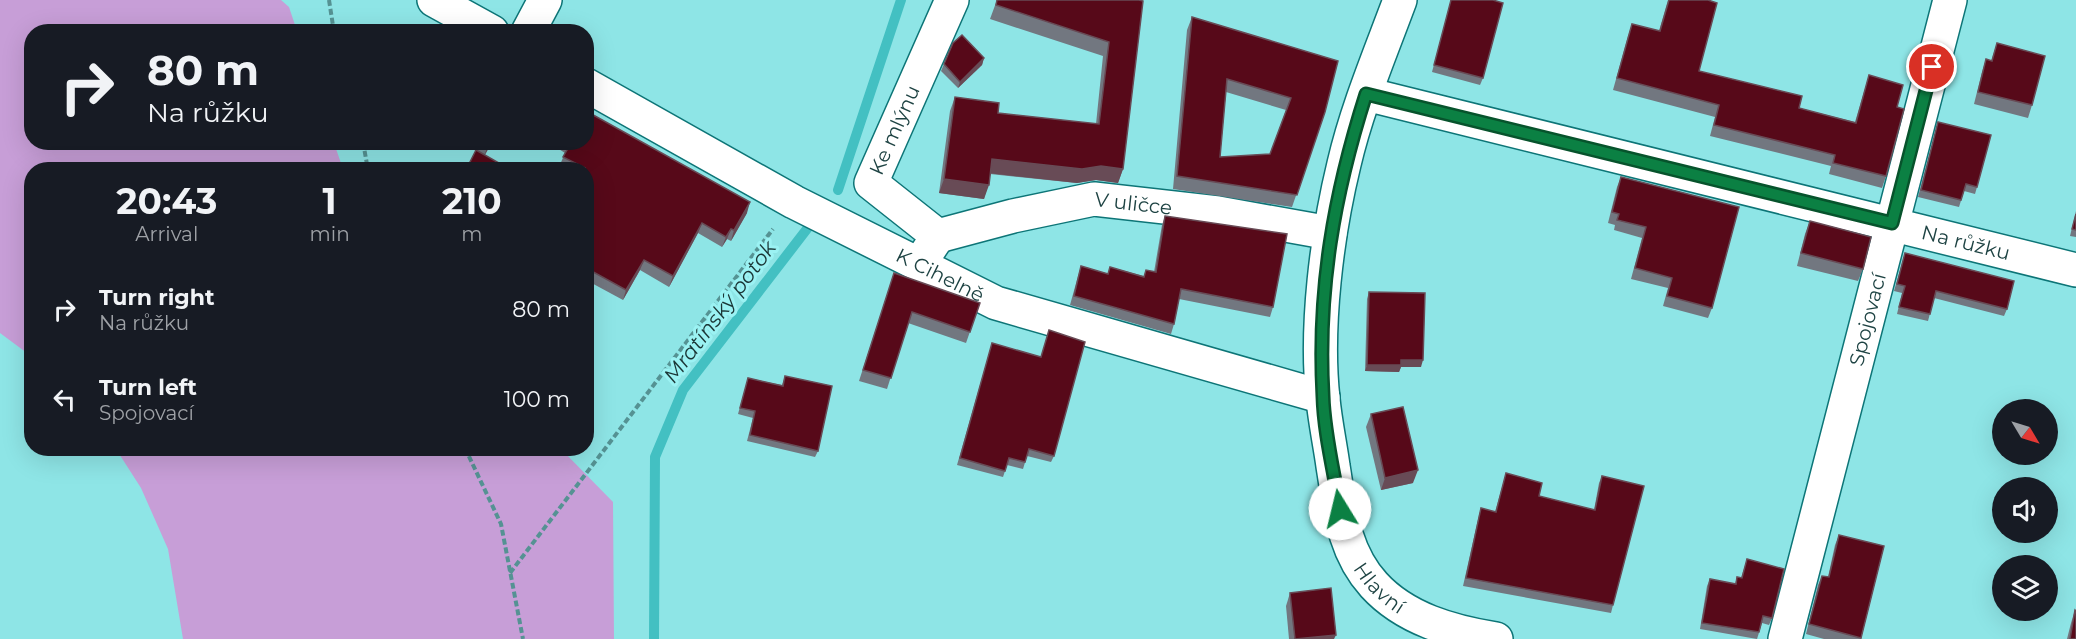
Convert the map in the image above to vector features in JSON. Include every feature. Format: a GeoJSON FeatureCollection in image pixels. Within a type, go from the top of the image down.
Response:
{"type":"FeatureCollection","features":[{"type":"Feature","properties":{"kind":"street"},"geometry":{"type":"LineString","coordinates":[[434,0],[478,24]]}},
{"type":"Feature","properties":{"kind":"street"},"geometry":{"type":"LineString","coordinates":[[532,24],[544,0]]}},
{"type":"Feature","properties":{"kind":"street","name":"Ke mlýnu"},"geometry":{"type":"LineString","coordinates":[[938,236],[871,183],[952,0]]}},
{"type":"Feature","properties":{"kind":"street","name":"Hlavní"},"geometry":{"type":"LineString","coordinates":[[1400,0],[1344,162],[1330,233],[1323,312],[1323,397],[1344,531],[1349,546],[1374,585],[1408,628],[1496,639]]}},
{"type":"Feature","properties":{"kind":"street","name":"Spojovací"},"geometry":{"type":"LineString","coordinates":[[1785,639],[1950,0]]}},
{"type":"Feature","properties":{"kind":"street","name":"K Cihelně"},"geometry":{"type":"LineString","coordinates":[[594,90],[794,202],[996,303],[1323,397]]}},
{"type":"Feature","properties":{"kind":"street","name":"Na růžku"},"geometry":{"type":"LineString","coordinates":[[1366,94],[2076,270]]}},
{"type":"Feature","properties":{"kind":"street","name":"V uličce"},"geometry":{"type":"LineString","coordinates":[[938,236],[1013,216],[1094,199],[1218,213],[1330,233]]}},
{"type":"Feature","properties":{"kind":"street"},"geometry":{"type":"LineString","coordinates":[[918,266],[938,236]]}},
{"type":"Feature","properties":{"kind":"path"},"geometry":{"type":"LineString","coordinates":[[329,0],[333,24]]}},
{"type":"Feature","properties":{"kind":"path"},"geometry":{"type":"LineString","coordinates":[[510,573],[794,202]]}},
{"type":"Feature","properties":{"kind":"path"},"geometry":{"type":"LineString","coordinates":[[469,456],[501,524],[523,639]]}},
{"type":"Feature","properties":{"kind":"shaded area"},"geometry":{"type":"Polygon","coordinates":[[[0,0],[281,0],[289,7],[295,24],[24,24],[24,150],[336,150],[341,162],[24,162],[24,351],[0,333],[0,0]]]}},
{"type":"Feature","properties":{"kind":"shaded area"},"geometry":{"type":"Polygon","coordinates":[[[120,456],[568,456],[613,502],[614,639],[183,639],[168,549],[141,488],[120,456]]]}},
{"type":"Feature","properties":{"kind":"building"},"geometry":{"type":"Polygon","coordinates":[[[997,0],[1143,1],[1123,169],[1101,166],[1082,169],[992,159],[989,185],[944,179],[955,97],[999,103],[998,113],[1099,124],[1109,42],[996,5],[997,0]]]}},
{"type":"Feature","properties":{"kind":"building"},"geometry":{"type":"Polygon","coordinates":[[[1451,0],[1493,0],[1503,3],[1483,78],[1434,65],[1451,0]]]}},
{"type":"Feature","properties":{"kind":"building"},"geometry":{"type":"Polygon","coordinates":[[[1669,0],[1708,0],[1717,3],[1699,71],[1802,96],[1799,108],[1856,123],[1869,75],[1903,85],[1897,107],[1904,109],[1886,176],[1833,163],[1835,155],[1714,125],[1719,105],[1617,78],[1632,24],[1660,31],[1669,0]]]}},
{"type":"Feature","properties":{"kind":"building"},"geometry":{"type":"Polygon","coordinates":[[[1192,17],[1338,61],[1325,112],[1297,195],[1177,176],[1192,17]],[[1227,79],[1220,157],[1270,154],[1291,98],[1227,79]]]}},
{"type":"Feature","properties":{"kind":"building"},"geometry":{"type":"Polygon","coordinates":[[[962,35],[984,58],[960,82],[944,64],[953,43],[962,35]]]}},
{"type":"Feature","properties":{"kind":"building"},"geometry":{"type":"Polygon","coordinates":[[[1997,43],[2045,56],[2032,105],[1978,92],[1986,59],[1992,61],[1997,43]]]}},
{"type":"Feature","properties":{"kind":"building"},"geometry":{"type":"Polygon","coordinates":[[[594,115],[750,202],[734,230],[731,229],[726,237],[702,223],[673,276],[644,260],[626,290],[594,272],[594,162],[573,162],[563,157],[567,150],[594,150],[594,115]]]}},
{"type":"Feature","properties":{"kind":"building"},"geometry":{"type":"Polygon","coordinates":[[[1938,122],[1991,135],[1977,187],[1966,184],[1961,200],[1921,190],[1938,122]]]}},
{"type":"Feature","properties":{"kind":"building"},"geometry":{"type":"Polygon","coordinates":[[[476,150],[497,162],[470,162],[476,150]]]}},
{"type":"Feature","properties":{"kind":"building"},"geometry":{"type":"Polygon","coordinates":[[[1621,177],[1739,207],[1712,308],[1667,296],[1672,278],[1635,268],[1646,227],[1617,220],[1619,214],[1612,212],[1621,177]]]}},
{"type":"Feature","properties":{"kind":"building"},"geometry":{"type":"Polygon","coordinates":[[[2076,214],[2076,230],[2072,229],[2076,214]]]}},
{"type":"Feature","properties":{"kind":"building"},"geometry":{"type":"Polygon","coordinates":[[[1165,216],[1287,234],[1273,307],[1181,289],[1174,324],[1074,296],[1081,266],[1108,274],[1110,267],[1144,277],[1146,270],[1156,272],[1165,216]]]}},
{"type":"Feature","properties":{"kind":"building"},"geometry":{"type":"Polygon","coordinates":[[[1810,221],[1871,237],[1863,269],[1801,253],[1810,221]]]}},
{"type":"Feature","properties":{"kind":"building"},"geometry":{"type":"Polygon","coordinates":[[[1905,253],[2014,281],[2007,309],[1936,291],[1930,314],[1899,307],[1905,286],[1897,284],[1905,253]]]}},
{"type":"Feature","properties":{"kind":"building"},"geometry":{"type":"Polygon","coordinates":[[[894,273],[980,303],[970,332],[912,312],[891,378],[863,370],[894,273]]]}},
{"type":"Feature","properties":{"kind":"building"},"geometry":{"type":"Polygon","coordinates":[[[1369,292],[1425,293],[1423,360],[1401,360],[1401,365],[1367,365],[1369,292]]]}},
{"type":"Feature","properties":{"kind":"building"},"geometry":{"type":"Polygon","coordinates":[[[1049,330],[1085,342],[1054,456],[1029,449],[1025,462],[1009,458],[1005,471],[960,458],[992,343],[1041,357],[1049,330]]]}},
{"type":"Feature","properties":{"kind":"building"},"geometry":{"type":"Polygon","coordinates":[[[785,376],[832,386],[818,451],[750,435],[755,411],[740,408],[748,378],[783,386],[785,376]]]}},
{"type":"Feature","properties":{"kind":"building"},"geometry":{"type":"Polygon","coordinates":[[[1403,407],[1418,470],[1385,478],[1371,414],[1403,407]]]}},
{"type":"Feature","properties":{"kind":"building"},"geometry":{"type":"Polygon","coordinates":[[[1506,473],[1542,483],[1539,496],[1595,510],[1602,476],[1644,486],[1613,605],[1466,578],[1481,508],[1496,512],[1506,473]]]}},
{"type":"Feature","properties":{"kind":"building"},"geometry":{"type":"Polygon","coordinates":[[[1839,535],[1884,546],[1861,638],[1809,624],[1822,576],[1829,577],[1839,535]]]}},
{"type":"Feature","properties":{"kind":"building"},"geometry":{"type":"Polygon","coordinates":[[[1747,559],[1784,569],[1772,618],[1763,616],[1759,632],[1702,623],[1710,579],[1736,584],[1737,577],[1742,578],[1747,559]]]}},
{"type":"Feature","properties":{"kind":"building"},"geometry":{"type":"Polygon","coordinates":[[[1331,588],[1336,635],[1295,639],[1290,593],[1331,588]]]}},
{"type":"Feature","properties":{"kind":"building"},"geometry":{"type":"Polygon","coordinates":[[[2075,610],[2076,639],[2070,639],[2075,610]]]}},
{"type":"Feature","properties":{"kind":"waterway","name":"Mratínský potok"},"geometry":{"type":"LineString","coordinates":[[838,190],[901,0]]}},
{"type":"Feature","properties":{"kind":"waterway","name":"Mratínský potok"},"geometry":{"type":"LineString","coordinates":[[654,639],[655,457],[683,390],[810,225]]}},
{"type":"Feature","properties":{"kind":"route"},"geometry":{"type":"LineString","coordinates":[[1340,509],[1323,397],[1323,312],[1330,233],[1344,162],[1366,94],[1892,223],[1932,67]]}}]}
